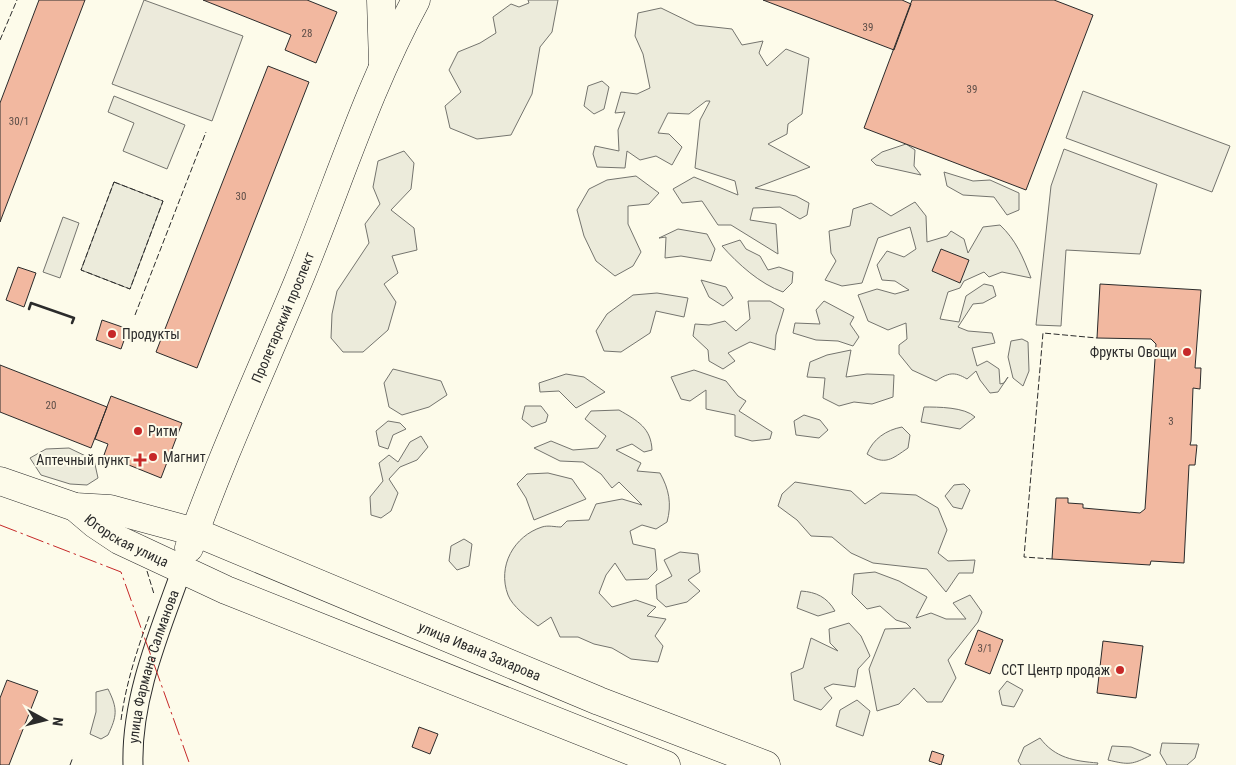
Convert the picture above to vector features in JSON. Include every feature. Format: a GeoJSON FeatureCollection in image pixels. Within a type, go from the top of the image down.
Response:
{"type":"FeatureCollection","features":[{"type":"Feature","properties":{"kind":"main road","name":"Пролетарский проспект"},"geometry":{"type":"LineString","coordinates":[[381,0],[382,65]]}},
{"type":"Feature","properties":{"kind":"main road","name":"Пролетарский проспект"},"geometry":{"type":"LineString","coordinates":[[182,569],[241,413],[298,282],[382,65],[416,0]]}},
{"type":"Feature","properties":{"kind":"main road","name":"Югорская улица"},"geometry":{"type":"LineString","coordinates":[[0,481],[75,507],[110,509],[195,532]]}},
{"type":"Feature","properties":{"kind":"main road","name":"Югорская улица"},"geometry":{"type":"LineString","coordinates":[[75,507],[118,540],[182,569]]}},
{"type":"Feature","properties":{"kind":"main road","name":"улица Ивана Захарова"},"geometry":{"type":"LineString","coordinates":[[195,532],[599,701],[766,765]]}},
{"type":"Feature","properties":{"kind":"main road"},"geometry":{"type":"LineString","coordinates":[[182,569],[226,590],[666,765]]}},
{"type":"Feature","properties":{"kind":"street","name":"улица Фармана Салманова"},"geometry":{"type":"LineString","coordinates":[[133,765],[132,744],[150,662],[182,569]]}},
{"type":"Feature","properties":{"kind":"shaded area"},"geometry":{"type":"Polygon","coordinates":[[[144,0],[243,36],[212,121],[112,84],[144,0]]]}},
{"type":"Feature","properties":{"kind":"shaded area"},"geometry":{"type":"Polygon","coordinates":[[[528,0],[558,0],[552,32],[540,47],[532,94],[511,135],[477,139],[450,128],[445,106],[461,92],[449,70],[458,52],[480,43],[496,33],[493,17],[511,4],[519,7],[529,3],[528,0]]]}},
{"type":"Feature","properties":{"kind":"shaded area"},"geometry":{"type":"Polygon","coordinates":[[[661,8],[696,25],[732,29],[742,45],[763,41],[759,53],[767,66],[786,49],[809,58],[802,114],[788,124],[787,134],[768,144],[810,167],[755,188],[796,196],[809,203],[807,215],[800,219],[780,207],[753,208],[750,220],[776,224],[778,254],[731,225],[718,225],[702,201],[682,203],[673,189],[694,177],[738,195],[735,181],[695,168],[700,120],[710,101],[706,101],[689,114],[668,113],[658,133],[669,134],[682,147],[672,165],[656,156],[640,160],[627,151],[625,168],[597,167],[593,154],[595,146],[619,151],[618,130],[625,112],[615,113],[621,92],[637,94],[650,88],[643,54],[635,36],[638,13],[661,8]]]}},
{"type":"Feature","properties":{"kind":"shaded area"},"geometry":{"type":"Polygon","coordinates":[[[602,81],[609,87],[604,109],[594,114],[584,106],[588,86],[602,81]]]}},
{"type":"Feature","properties":{"kind":"shaded area"},"geometry":{"type":"Polygon","coordinates":[[[1083,91],[1230,146],[1212,192],[1066,138],[1083,91]]]}},
{"type":"Feature","properties":{"kind":"shaded area"},"geometry":{"type":"Polygon","coordinates":[[[114,96],[185,125],[167,169],[123,151],[134,123],[108,112],[114,96]]]}},
{"type":"Feature","properties":{"kind":"shaded area"},"geometry":{"type":"Polygon","coordinates":[[[906,144],[915,150],[914,166],[921,175],[876,165],[871,160],[882,152],[906,144]]]}},
{"type":"Feature","properties":{"kind":"shaded area"},"geometry":{"type":"Polygon","coordinates":[[[1064,149],[1157,184],[1140,254],[1066,250],[1061,326],[1036,325],[1051,186],[1064,149]]]}},
{"type":"Feature","properties":{"kind":"shaded area"},"geometry":{"type":"Polygon","coordinates":[[[404,151],[414,163],[411,189],[391,210],[414,228],[417,250],[392,256],[398,273],[384,284],[396,302],[388,330],[363,352],[343,352],[331,338],[332,314],[337,291],[369,243],[365,224],[380,204],[373,187],[378,161],[404,151]]]}},
{"type":"Feature","properties":{"kind":"shaded area"},"geometry":{"type":"Polygon","coordinates":[[[944,172],[973,181],[990,180],[1019,193],[1019,210],[1007,215],[994,197],[963,195],[947,186],[944,172]]]}},
{"type":"Feature","properties":{"kind":"shaded area"},"geometry":{"type":"Polygon","coordinates":[[[636,176],[659,193],[649,204],[628,206],[628,224],[641,252],[633,266],[615,276],[596,261],[584,236],[577,210],[589,189],[607,180],[636,176]]]}},
{"type":"Feature","properties":{"kind":"shaded area"},"geometry":{"type":"Polygon","coordinates":[[[114,182],[163,201],[130,289],[81,270],[114,182]]]}},
{"type":"Feature","properties":{"kind":"shaded area"},"geometry":{"type":"Polygon","coordinates":[[[915,202],[926,216],[927,242],[947,236],[951,231],[964,239],[968,253],[983,227],[1000,225],[1015,243],[1025,263],[1031,278],[1002,272],[989,277],[984,272],[964,281],[960,288],[948,292],[940,319],[959,322],[966,296],[984,284],[993,286],[996,296],[983,303],[973,304],[958,327],[968,331],[992,333],[995,343],[972,348],[977,366],[987,361],[999,369],[1000,384],[1004,383],[998,392],[990,393],[976,371],[967,379],[951,374],[936,381],[912,370],[899,354],[899,345],[907,339],[906,323],[888,330],[868,321],[858,295],[877,289],[895,294],[909,290],[895,281],[882,280],[877,265],[887,251],[904,257],[916,249],[910,227],[878,238],[862,283],[842,286],[825,280],[836,261],[831,253],[829,231],[850,226],[853,209],[871,203],[891,216],[915,202]]]}},
{"type":"Feature","properties":{"kind":"shaded area"},"geometry":{"type":"Polygon","coordinates":[[[63,217],[79,223],[60,278],[43,272],[63,217]]]}},
{"type":"Feature","properties":{"kind":"shaded area"},"geometry":{"type":"Polygon","coordinates":[[[678,229],[707,234],[715,249],[711,261],[681,256],[665,258],[666,237],[659,238],[678,229]]]}},
{"type":"Feature","properties":{"kind":"shaded area"},"geometry":{"type":"Polygon","coordinates":[[[740,240],[746,249],[760,256],[768,270],[779,267],[793,272],[792,283],[783,292],[766,284],[750,273],[722,246],[740,240]]]}},
{"type":"Feature","properties":{"kind":"shaded area"},"geometry":{"type":"Polygon","coordinates":[[[701,280],[726,287],[733,298],[723,306],[709,297],[701,280]]]}},
{"type":"Feature","properties":{"kind":"shaded area"},"geometry":{"type":"Polygon","coordinates":[[[657,293],[688,298],[684,317],[656,311],[650,333],[621,352],[604,351],[596,331],[607,314],[633,295],[657,293]]]}},
{"type":"Feature","properties":{"kind":"shaded area"},"geometry":{"type":"Polygon","coordinates":[[[748,301],[770,301],[784,309],[776,335],[775,350],[750,342],[728,353],[735,361],[723,369],[709,361],[708,350],[693,336],[695,324],[709,325],[725,321],[736,331],[750,319],[748,301]]]}},
{"type":"Feature","properties":{"kind":"shaded area"},"geometry":{"type":"Polygon","coordinates":[[[824,301],[854,317],[850,324],[859,337],[853,346],[838,341],[816,340],[793,333],[795,323],[820,324],[816,310],[824,301]]]}},
{"type":"Feature","properties":{"kind":"shaded area"},"geometry":{"type":"Polygon","coordinates":[[[1022,339],[1028,342],[1029,371],[1023,386],[1013,378],[1008,357],[1011,341],[1022,339]]]}},
{"type":"Feature","properties":{"kind":"shaded area"},"geometry":{"type":"Polygon","coordinates":[[[851,350],[846,377],[867,374],[894,375],[893,397],[872,404],[854,402],[839,406],[823,398],[825,378],[807,377],[810,362],[827,355],[851,350]]]}},
{"type":"Feature","properties":{"kind":"shaded area"},"geometry":{"type":"Polygon","coordinates":[[[393,369],[441,381],[447,395],[429,407],[402,415],[389,407],[384,383],[393,369]]]}},
{"type":"Feature","properties":{"kind":"shaded area"},"geometry":{"type":"Polygon","coordinates":[[[694,370],[726,381],[738,396],[746,401],[739,411],[772,432],[770,439],[752,441],[735,436],[735,415],[706,409],[706,390],[690,401],[681,399],[671,377],[694,370]]]}},
{"type":"Feature","properties":{"kind":"shaded area"},"geometry":{"type":"Polygon","coordinates":[[[566,374],[584,377],[605,392],[576,408],[559,391],[540,392],[539,383],[566,374]]]}},
{"type":"Feature","properties":{"kind":"shaded area"},"geometry":{"type":"Polygon","coordinates":[[[525,406],[541,406],[548,415],[546,422],[532,427],[522,419],[525,406]]]}},
{"type":"Feature","properties":{"kind":"shaded area"},"geometry":{"type":"Polygon","coordinates":[[[924,407],[958,409],[975,417],[960,429],[921,422],[924,407]]]}},
{"type":"Feature","properties":{"kind":"shaded area"},"geometry":{"type":"Polygon","coordinates":[[[619,410],[642,426],[649,436],[652,450],[644,452],[632,444],[616,450],[641,463],[637,471],[660,473],[666,485],[669,509],[667,522],[656,529],[642,525],[630,531],[633,544],[655,549],[657,570],[648,579],[626,580],[615,563],[606,575],[599,593],[612,607],[636,600],[656,607],[647,616],[666,619],[655,636],[663,646],[658,662],[631,659],[612,648],[594,644],[578,637],[560,637],[551,617],[538,626],[513,603],[508,595],[505,584],[505,573],[510,554],[523,537],[532,531],[544,526],[561,527],[567,521],[589,520],[596,504],[622,499],[642,505],[619,482],[612,488],[601,474],[583,462],[560,461],[534,448],[551,441],[573,450],[598,448],[606,436],[585,419],[591,411],[619,410]]]}},
{"type":"Feature","properties":{"kind":"shaded area"},"geometry":{"type":"Polygon","coordinates":[[[804,415],[820,420],[828,430],[819,438],[796,435],[794,421],[804,415]]]}},
{"type":"Feature","properties":{"kind":"shaded area"},"geometry":{"type":"Polygon","coordinates":[[[388,421],[400,423],[406,429],[393,435],[388,449],[379,446],[376,431],[388,421]]]}},
{"type":"Feature","properties":{"kind":"shaded area"},"geometry":{"type":"Polygon","coordinates":[[[902,427],[910,435],[908,448],[888,460],[879,460],[867,454],[881,436],[891,430],[902,427]]]}},
{"type":"Feature","properties":{"kind":"shaded area"},"geometry":{"type":"Polygon","coordinates":[[[421,436],[428,447],[417,460],[400,467],[389,479],[398,493],[391,511],[381,518],[371,515],[370,497],[383,481],[379,463],[389,455],[398,462],[410,442],[421,436]]]}},
{"type":"Feature","properties":{"kind":"shaded area"},"geometry":{"type":"Polygon","coordinates":[[[69,448],[94,460],[98,478],[87,485],[70,484],[41,475],[30,458],[46,449],[69,448]]]}},
{"type":"Feature","properties":{"kind":"shaded area"},"geometry":{"type":"Polygon","coordinates":[[[548,473],[572,479],[586,499],[534,520],[526,498],[517,484],[527,474],[548,473]]]}},
{"type":"Feature","properties":{"kind":"shaded area"},"geometry":{"type":"Polygon","coordinates":[[[795,482],[851,491],[865,504],[881,493],[916,495],[938,508],[947,530],[938,553],[948,561],[975,560],[973,573],[959,573],[946,592],[927,569],[873,563],[851,553],[832,537],[811,536],[797,520],[778,506],[782,494],[795,482]]]}},
{"type":"Feature","properties":{"kind":"shaded area"},"geometry":{"type":"Polygon","coordinates":[[[964,484],[970,490],[962,509],[953,507],[945,496],[954,485],[964,484]]]}},
{"type":"Feature","properties":{"kind":"shaded area"},"geometry":{"type":"Polygon","coordinates":[[[464,539],[472,544],[469,566],[457,570],[449,561],[451,546],[464,539]]]}},
{"type":"Feature","properties":{"kind":"shaded area"},"geometry":{"type":"Polygon","coordinates":[[[680,552],[698,554],[700,572],[688,580],[700,591],[687,602],[666,607],[657,599],[656,585],[672,576],[664,560],[680,552]]]}},
{"type":"Feature","properties":{"kind":"shaded area"},"geometry":{"type":"Polygon","coordinates":[[[875,572],[899,581],[927,597],[916,618],[931,613],[946,619],[966,619],[953,603],[970,595],[982,612],[978,622],[948,660],[956,678],[942,702],[927,702],[914,688],[899,704],[877,711],[869,669],[885,629],[911,628],[906,623],[896,620],[880,606],[867,609],[852,594],[854,574],[875,572]]]}},
{"type":"Feature","properties":{"kind":"shaded area"},"geometry":{"type":"Polygon","coordinates":[[[801,591],[821,596],[835,611],[818,616],[797,608],[801,591]]]}},
{"type":"Feature","properties":{"kind":"shaded area"},"geometry":{"type":"Polygon","coordinates":[[[849,623],[861,636],[870,656],[858,669],[855,687],[833,684],[824,688],[832,698],[821,710],[794,700],[791,673],[803,668],[811,638],[838,651],[830,643],[829,629],[849,623]]]}},
{"type":"Feature","properties":{"kind":"shaded area"},"geometry":{"type":"Polygon","coordinates":[[[1007,681],[1023,690],[1014,707],[1002,705],[999,691],[1007,681]]]}},
{"type":"Feature","properties":{"kind":"shaded area"},"geometry":{"type":"Polygon","coordinates":[[[108,689],[115,707],[115,717],[108,735],[101,739],[90,734],[96,712],[96,692],[108,689]]]}},
{"type":"Feature","properties":{"kind":"shaded area"},"geometry":{"type":"Polygon","coordinates":[[[857,700],[870,711],[863,736],[836,726],[840,710],[857,700]]]}},
{"type":"Feature","properties":{"kind":"shaded area"},"geometry":{"type":"Polygon","coordinates":[[[1040,738],[1059,754],[1081,761],[1098,763],[1097,765],[1021,765],[1018,761],[1024,747],[1040,738]]]}},
{"type":"Feature","properties":{"kind":"shaded area"},"geometry":{"type":"Polygon","coordinates":[[[1162,743],[1199,744],[1195,758],[1187,765],[1167,765],[1160,753],[1162,743]]]}},
{"type":"Feature","properties":{"kind":"shaded area"},"geometry":{"type":"Polygon","coordinates":[[[1112,746],[1131,747],[1151,755],[1130,763],[1108,760],[1112,746]]]}},
{"type":"Feature","properties":{"kind":"building"},"geometry":{"type":"Polygon","coordinates":[[[39,0],[85,0],[0,222],[0,103],[39,0]]]}},
{"type":"Feature","properties":{"kind":"building"},"geometry":{"type":"Polygon","coordinates":[[[203,0],[307,0],[337,12],[316,63],[285,50],[291,35],[203,0]]]}},
{"type":"Feature","properties":{"kind":"building"},"geometry":{"type":"Polygon","coordinates":[[[763,0],[902,0],[911,4],[894,50],[763,0]]]}},
{"type":"Feature","properties":{"kind":"building"},"geometry":{"type":"Polygon","coordinates":[[[912,0],[1054,0],[1093,15],[1026,190],[864,128],[912,0]]]}},
{"type":"Feature","properties":{"kind":"building"},"geometry":{"type":"Polygon","coordinates":[[[268,66],[309,82],[197,368],[156,352],[268,66]]]}},
{"type":"Feature","properties":{"kind":"building"},"geometry":{"type":"Polygon","coordinates":[[[941,249],[969,260],[960,283],[932,271],[941,249]]]}},
{"type":"Feature","properties":{"kind":"building"},"geometry":{"type":"Polygon","coordinates":[[[18,267],[36,273],[24,307],[6,300],[18,267]]]}},
{"type":"Feature","properties":{"kind":"building"},"geometry":{"type":"Polygon","coordinates":[[[1100,284],[1201,290],[1195,368],[1201,368],[1200,389],[1193,388],[1190,445],[1197,445],[1195,465],[1189,465],[1184,563],[1151,561],[1150,565],[1052,559],[1056,498],[1068,498],[1068,503],[1083,504],[1083,508],[1140,513],[1145,509],[1156,344],[1151,339],[1097,338],[1100,284]]]}},
{"type":"Feature","properties":{"kind":"building","name":"Продукты"},"geometry":{"type":"Polygon","coordinates":[[[102,320],[128,329],[121,349],[96,340],[102,320]]]}},
{"type":"Feature","properties":{"kind":"building"},"geometry":{"type":"Polygon","coordinates":[[[0,365],[107,407],[91,448],[0,412],[0,365]]]}},
{"type":"Feature","properties":{"kind":"building","name":"Ритм"},"geometry":{"type":"Polygon","coordinates":[[[111,396],[182,423],[161,478],[104,455],[108,444],[95,439],[111,396]]]}},
{"type":"Feature","properties":{"kind":"building"},"geometry":{"type":"Polygon","coordinates":[[[978,630],[1003,640],[990,674],[965,664],[978,630]]]}},
{"type":"Feature","properties":{"kind":"building","name":"CCТ Центр продаж"},"geometry":{"type":"Polygon","coordinates":[[[1103,641],[1143,646],[1136,698],[1097,693],[1103,641]]]}},
{"type":"Feature","properties":{"kind":"building"},"geometry":{"type":"Polygon","coordinates":[[[7,680],[38,691],[9,765],[0,765],[0,698],[7,680]]]}},
{"type":"Feature","properties":{"kind":"building"},"geometry":{"type":"Polygon","coordinates":[[[419,727],[438,734],[430,754],[412,747],[419,727]]]}},
{"type":"Feature","properties":{"kind":"building"},"geometry":{"type":"Polygon","coordinates":[[[932,751],[944,755],[941,765],[929,761],[932,751]]]}},
{"type":"Feature","properties":{"kind":"fence"},"geometry":{"type":"LineString","coordinates":[[0,40],[17,0]]}},
{"type":"Feature","properties":{"kind":"fence"},"geometry":{"type":"LineString","coordinates":[[135,315],[206,132]]}},
{"type":"Feature","properties":{"kind":"fence"},"geometry":{"type":"LineString","coordinates":[[114,182],[163,201],[130,289],[81,270],[114,182]]}},
{"type":"Feature","properties":{"kind":"fence"},"geometry":{"type":"LineString","coordinates":[[1052,559],[1024,557],[1043,333],[1097,338]]}},
{"type":"Feature","properties":{"kind":"fence"},"geometry":{"type":"LineString","coordinates":[[147,571],[154,594]]}},
{"type":"Feature","properties":{"kind":"fence"},"geometry":{"type":"LineString","coordinates":[[121,720],[132,667],[150,614]]}},
{"type":"Feature","properties":{"kind":"fence"},"geometry":{"type":"LineString","coordinates":[[70,765],[73,757]]}},
{"type":"Feature","properties":{"kind":"wall"},"geometry":{"type":"LineString","coordinates":[[29,309],[31,303],[74,318],[72,323]]}},
{"type":"Feature","properties":{"kind":"power"},"geometry":{"type":"LineString","coordinates":[[0,525],[121,572],[190,765]]}},
{"type":"Feature","properties":{"kind":"place","name":"Продукты"},"geometry":{"type":"Point","coordinates":[112,334]}},
{"type":"Feature","properties":{"kind":"place","name":"Фрукты Овощи"},"geometry":{"type":"Point","coordinates":[1187,352]}},
{"type":"Feature","properties":{"kind":"place","name":"Ритм"},"geometry":{"type":"Point","coordinates":[138,431]}},
{"type":"Feature","properties":{"kind":"place","name":"Магнит"},"geometry":{"type":"Point","coordinates":[153,457]}},
{"type":"Feature","properties":{"kind":"place","name":"Аптечный пункт"},"geometry":{"type":"Point","coordinates":[140,460]}},
{"type":"Feature","properties":{"kind":"place","name":"CCТ Центр продаж"},"geometry":{"type":"Point","coordinates":[1120,670]}}]}
